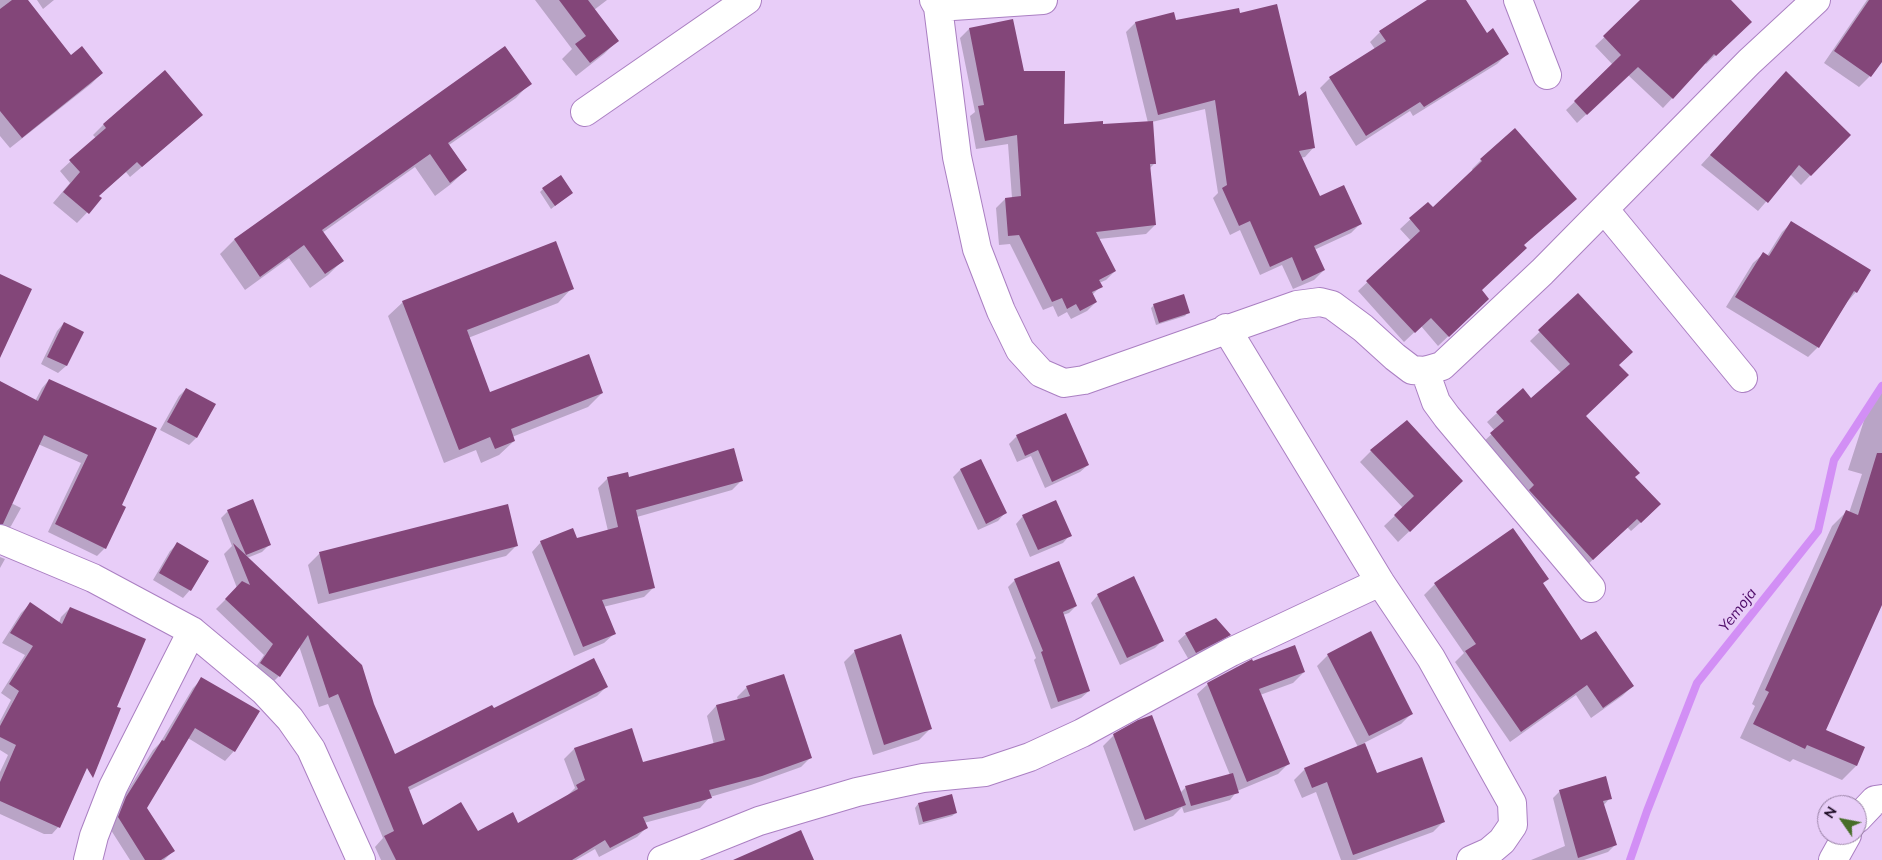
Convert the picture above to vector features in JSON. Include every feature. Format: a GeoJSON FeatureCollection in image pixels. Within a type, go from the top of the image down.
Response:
{"type":"FeatureCollection","features":[{"type":"Feature","properties":{"kind":"street"},"geometry":{"type":"LineString","coordinates":[[585,112],[747,0]]}},
{"type":"Feature","properties":{"kind":"street"},"geometry":{"type":"LineString","coordinates":[[1044,0],[936,4],[957,157],[977,249],[1001,311],[1020,350],[1041,373],[1064,383],[1084,380],[1297,304],[1320,302],[1332,305],[1363,328],[1412,370],[1424,371],[1442,366],[1542,272],[1749,62],[1816,0]]}},
{"type":"Feature","properties":{"kind":"street"},"geometry":{"type":"LineString","coordinates":[[1518,0],[1547,75]]}},
{"type":"Feature","properties":{"kind":"street"},"geometry":{"type":"LineString","coordinates":[[1604,209],[1743,378]]}},
{"type":"Feature","properties":{"kind":"street"},"geometry":{"type":"LineString","coordinates":[[1226,328],[1380,582],[1431,658],[1512,803],[1513,825],[1510,830],[1502,841],[1489,852],[1471,860]]}},
{"type":"Feature","properties":{"kind":"street"},"geometry":{"type":"LineString","coordinates":[[1424,371],[1436,402],[1447,417],[1591,588]]}},
{"type":"Feature","properties":{"kind":"street"},"geometry":{"type":"LineString","coordinates":[[0,539],[93,578],[192,631],[264,691],[290,719],[311,749],[360,860]]}},
{"type":"Feature","properties":{"kind":"street"},"geometry":{"type":"LineString","coordinates":[[662,860],[758,821],[857,792],[923,778],[985,772],[1030,758],[1082,733],[1231,652],[1380,582]]}},
{"type":"Feature","properties":{"kind":"street"},"geometry":{"type":"LineString","coordinates":[[88,860],[94,836],[113,787],[192,631]]}},
{"type":"Feature","properties":{"kind":"street"},"geometry":{"type":"LineString","coordinates":[[1867,808],[1875,800],[1882,798]]}},
{"type":"Feature","properties":{"kind":"street"},"geometry":{"type":"LineString","coordinates":[[1833,860],[1841,845]]}},
{"type":"Feature","properties":{"kind":"building"},"geometry":{"type":"Polygon","coordinates":[[[12,0],[28,0],[71,55],[82,46],[103,73],[22,138],[0,111],[0,9],[12,0]]]}},
{"type":"Feature","properties":{"kind":"building"},"geometry":{"type":"Polygon","coordinates":[[[559,0],[588,0],[619,41],[590,63],[575,44],[586,36],[559,0]]]}},
{"type":"Feature","properties":{"kind":"building"},"geometry":{"type":"Polygon","coordinates":[[[1427,0],[1466,0],[1487,33],[1493,28],[1509,54],[1424,107],[1420,102],[1366,136],[1329,77],[1386,41],[1379,31],[1427,0]]]}},
{"type":"Feature","properties":{"kind":"building"},"geometry":{"type":"Polygon","coordinates":[[[1640,0],[1731,0],[1752,22],[1716,56],[1714,54],[1673,99],[1638,67],[1587,115],[1574,101],[1621,55],[1603,36],[1640,0]]]}},
{"type":"Feature","properties":{"kind":"building"},"geometry":{"type":"Polygon","coordinates":[[[1869,0],[1882,0],[1882,62],[1871,77],[1834,51],[1869,0]]]}},
{"type":"Feature","properties":{"kind":"building"},"geometry":{"type":"Polygon","coordinates":[[[1277,4],[1299,96],[1306,91],[1315,148],[1299,151],[1320,196],[1344,185],[1362,224],[1314,246],[1325,270],[1302,281],[1292,257],[1270,267],[1250,221],[1239,226],[1222,188],[1227,185],[1215,100],[1158,115],[1135,22],[1174,12],[1176,20],[1239,8],[1240,13],[1277,4]]]}},
{"type":"Feature","properties":{"kind":"building"},"geometry":{"type":"Polygon","coordinates":[[[1013,19],[1024,71],[1065,71],[1064,124],[1103,121],[1103,124],[1153,121],[1156,164],[1150,164],[1156,225],[1096,232],[1116,271],[1099,280],[1103,287],[1092,292],[1097,302],[1080,311],[1076,304],[1067,309],[1062,298],[1052,302],[1019,235],[1008,236],[1005,198],[1021,196],[1017,135],[985,141],[978,106],[984,105],[969,28],[1013,19]]]}},
{"type":"Feature","properties":{"kind":"building"},"geometry":{"type":"Polygon","coordinates":[[[505,46],[532,84],[448,143],[467,170],[450,183],[430,154],[322,230],[344,261],[325,274],[304,245],[260,277],[234,239],[505,46]]]}},
{"type":"Feature","properties":{"kind":"building"},"geometry":{"type":"Polygon","coordinates":[[[165,70],[203,115],[142,167],[137,162],[99,196],[102,198],[89,214],[63,192],[80,172],[69,160],[106,128],[103,124],[165,70]]]}},
{"type":"Feature","properties":{"kind":"building"},"geometry":{"type":"Polygon","coordinates":[[[1786,71],[1851,135],[1811,176],[1799,165],[1768,203],[1710,155],[1786,71]]]}},
{"type":"Feature","properties":{"kind":"building"},"geometry":{"type":"Polygon","coordinates":[[[1515,128],[1577,199],[1524,245],[1527,248],[1482,290],[1489,299],[1449,337],[1431,318],[1415,333],[1366,281],[1420,231],[1409,218],[1428,202],[1433,207],[1482,161],[1480,159],[1515,128]]]}},
{"type":"Feature","properties":{"kind":"building"},"geometry":{"type":"Polygon","coordinates":[[[561,175],[573,193],[555,206],[542,188],[561,175]]]}},
{"type":"Feature","properties":{"kind":"building"},"geometry":{"type":"Polygon","coordinates":[[[1791,221],[1871,270],[1857,293],[1854,291],[1819,348],[1735,297],[1763,252],[1769,256],[1791,221]]]}},
{"type":"Feature","properties":{"kind":"building"},"geometry":{"type":"Polygon","coordinates":[[[556,241],[574,289],[467,330],[490,392],[589,354],[603,393],[511,429],[515,441],[495,449],[490,437],[459,450],[402,301],[556,241]]]}},
{"type":"Feature","properties":{"kind":"building"},"geometry":{"type":"Polygon","coordinates":[[[0,274],[32,289],[0,358],[0,274]]]}},
{"type":"Feature","properties":{"kind":"building"},"geometry":{"type":"Polygon","coordinates":[[[1578,293],[1633,352],[1619,365],[1629,375],[1586,416],[1640,473],[1635,477],[1661,504],[1641,523],[1637,519],[1593,560],[1529,490],[1534,485],[1490,433],[1504,421],[1496,412],[1523,388],[1531,398],[1570,364],[1538,330],[1578,293]]]}},
{"type":"Feature","properties":{"kind":"building"},"geometry":{"type":"Polygon","coordinates":[[[1184,294],[1190,313],[1159,323],[1153,304],[1184,294]]]}},
{"type":"Feature","properties":{"kind":"building"},"geometry":{"type":"Polygon","coordinates":[[[64,322],[84,332],[67,366],[47,357],[64,322]]]}},
{"type":"Feature","properties":{"kind":"building"},"geometry":{"type":"Polygon","coordinates":[[[49,379],[157,428],[122,505],[126,507],[106,549],[55,524],[88,455],[44,435],[3,524],[0,524],[0,381],[38,401],[49,379]]]}},
{"type":"Feature","properties":{"kind":"building"},"geometry":{"type":"Polygon","coordinates":[[[186,388],[216,404],[197,438],[167,422],[186,388]]]}},
{"type":"Feature","properties":{"kind":"building"},"geometry":{"type":"Polygon","coordinates":[[[1066,413],[1089,465],[1052,482],[1038,450],[1025,456],[1016,435],[1066,413]]]}},
{"type":"Feature","properties":{"kind":"building"},"geometry":{"type":"Polygon","coordinates":[[[1407,420],[1463,481],[1410,532],[1394,515],[1414,496],[1370,450],[1407,420]]]}},
{"type":"Feature","properties":{"kind":"building"},"geometry":{"type":"Polygon","coordinates":[[[734,448],[743,481],[636,510],[655,588],[602,600],[616,634],[583,647],[540,541],[573,528],[577,538],[618,527],[607,477],[628,472],[629,477],[734,448]]]}},
{"type":"Feature","properties":{"kind":"building"},"geometry":{"type":"Polygon","coordinates":[[[1877,453],[1882,453],[1882,605],[1826,730],[1865,747],[1857,766],[1807,745],[1805,749],[1753,724],[1769,692],[1765,690],[1846,510],[1858,515],[1877,453]]]}},
{"type":"Feature","properties":{"kind":"building"},"geometry":{"type":"Polygon","coordinates":[[[981,459],[1007,513],[986,524],[960,469],[981,459]]]}},
{"type":"Feature","properties":{"kind":"building"},"geometry":{"type":"Polygon","coordinates":[[[253,499],[271,545],[246,555],[227,510],[253,499]]]}},
{"type":"Feature","properties":{"kind":"building"},"geometry":{"type":"Polygon","coordinates":[[[1056,500],[1072,536],[1038,550],[1022,515],[1056,500]]]}},
{"type":"Feature","properties":{"kind":"building"},"geometry":{"type":"Polygon","coordinates":[[[508,504],[518,546],[329,594],[319,552],[508,504]]]}},
{"type":"Feature","properties":{"kind":"building"},"geometry":{"type":"Polygon","coordinates":[[[1513,528],[1549,579],[1543,583],[1581,640],[1596,631],[1634,686],[1603,708],[1587,685],[1521,732],[1465,651],[1476,644],[1434,583],[1513,528]]]}},
{"type":"Feature","properties":{"kind":"building"},"geometry":{"type":"Polygon","coordinates":[[[177,542],[209,561],[191,591],[159,573],[177,542]]]}},
{"type":"Feature","properties":{"kind":"building"},"geometry":{"type":"Polygon","coordinates":[[[233,543],[362,665],[374,704],[395,754],[492,705],[494,708],[594,658],[608,687],[408,787],[423,825],[461,802],[478,831],[513,812],[518,823],[578,789],[576,785],[585,780],[574,748],[632,728],[643,762],[725,740],[716,705],[750,696],[746,686],[784,674],[812,758],[762,776],[709,790],[712,798],[643,817],[648,828],[610,848],[605,840],[572,860],[396,860],[384,836],[394,831],[338,694],[329,698],[308,635],[280,677],[260,663],[273,644],[225,599],[242,581],[250,585],[233,543]]]}},
{"type":"Feature","properties":{"kind":"building"},"geometry":{"type":"Polygon","coordinates":[[[1059,561],[1077,606],[1063,612],[1090,691],[1058,702],[1041,652],[1043,651],[1014,579],[1059,561]]]}},
{"type":"Feature","properties":{"kind":"building"},"geometry":{"type":"Polygon","coordinates":[[[1134,576],[1164,641],[1127,658],[1097,594],[1134,576]]]}},
{"type":"Feature","properties":{"kind":"building"},"geometry":{"type":"Polygon","coordinates":[[[30,602],[62,624],[70,607],[146,639],[117,707],[121,708],[93,778],[87,768],[60,828],[0,801],[0,782],[16,745],[0,737],[0,726],[19,691],[9,684],[33,646],[10,633],[30,602]]]}},
{"type":"Feature","properties":{"kind":"building"},"geometry":{"type":"Polygon","coordinates":[[[1216,618],[1231,635],[1196,653],[1185,633],[1216,618]]]}},
{"type":"Feature","properties":{"kind":"building"},"geometry":{"type":"Polygon","coordinates":[[[1371,631],[1413,714],[1369,736],[1327,654],[1371,631]]]}},
{"type":"Feature","properties":{"kind":"building"},"geometry":{"type":"Polygon","coordinates":[[[901,634],[932,729],[884,745],[854,650],[901,634]]]}},
{"type":"Feature","properties":{"kind":"building"},"geometry":{"type":"Polygon","coordinates":[[[1295,645],[1305,672],[1259,689],[1290,764],[1247,782],[1207,683],[1252,659],[1253,661],[1295,645]]]}},
{"type":"Feature","properties":{"kind":"building"},"geometry":{"type":"Polygon","coordinates":[[[201,677],[260,711],[235,752],[195,728],[147,808],[175,851],[161,860],[145,860],[118,817],[126,797],[162,740],[164,741],[201,677]]]}},
{"type":"Feature","properties":{"kind":"building"},"geometry":{"type":"Polygon","coordinates":[[[1152,715],[1186,805],[1145,820],[1113,734],[1138,720],[1152,715]]]}},
{"type":"Feature","properties":{"kind":"building"},"geometry":{"type":"Polygon","coordinates":[[[1365,743],[1377,773],[1422,757],[1445,822],[1353,855],[1327,782],[1312,788],[1304,768],[1365,743]]]}},
{"type":"Feature","properties":{"kind":"building"},"geometry":{"type":"Polygon","coordinates":[[[1233,773],[1239,793],[1191,806],[1185,786],[1233,773]]]}},
{"type":"Feature","properties":{"kind":"building"},"geometry":{"type":"Polygon","coordinates":[[[1606,776],[1612,799],[1603,801],[1617,845],[1578,858],[1559,790],[1606,776]]]}},
{"type":"Feature","properties":{"kind":"building"},"geometry":{"type":"Polygon","coordinates":[[[952,794],[957,813],[923,822],[918,803],[952,794]]]}},
{"type":"Feature","properties":{"kind":"building"},"geometry":{"type":"Polygon","coordinates":[[[801,830],[814,860],[733,860],[801,830]]]}},
{"type":"Feature","properties":{"kind":"waterway","name":"Yemoja"},"geometry":{"type":"LineString","coordinates":[[1630,860],[1697,683],[1818,531],[1834,460],[1882,386]]}}]}
